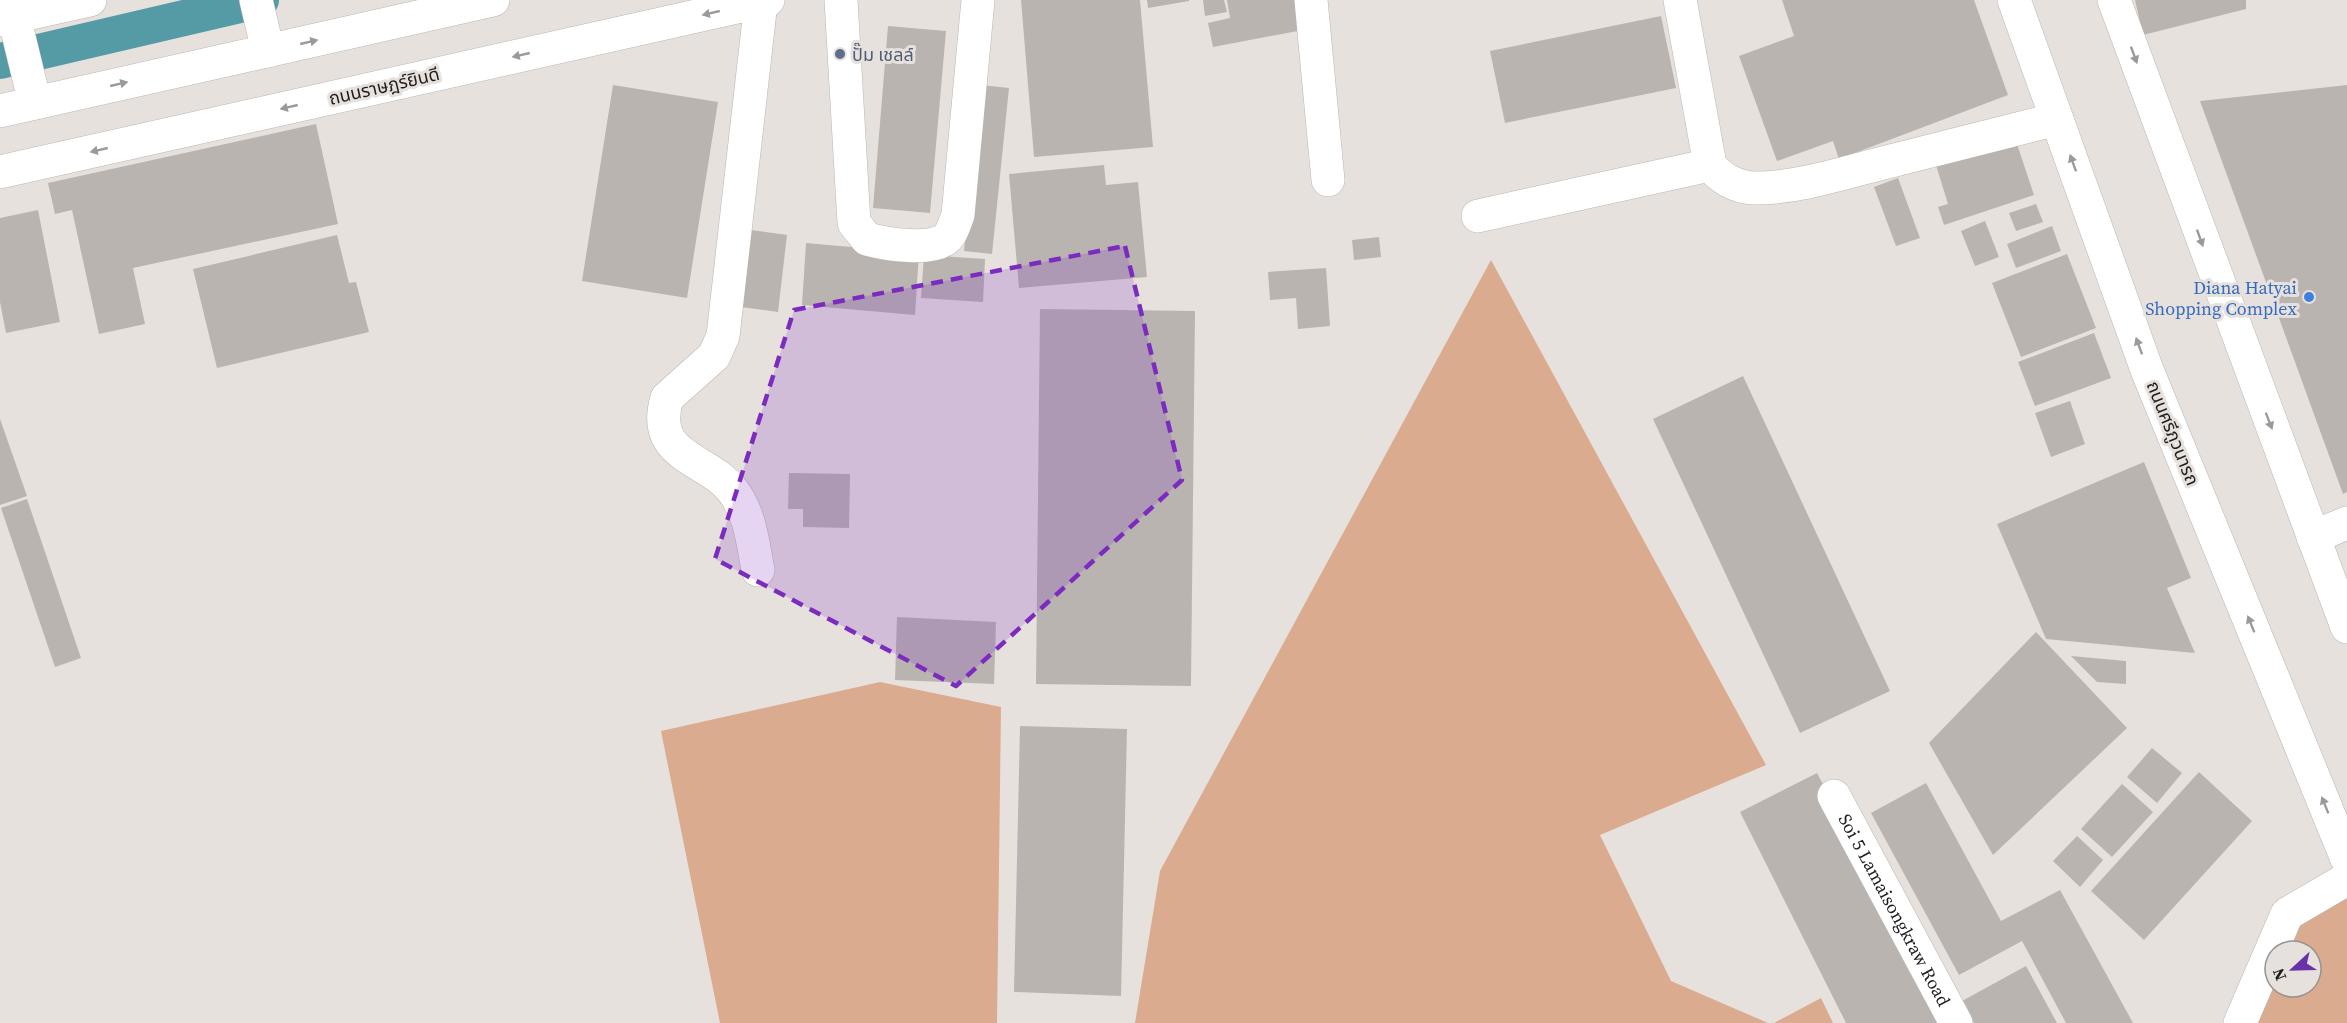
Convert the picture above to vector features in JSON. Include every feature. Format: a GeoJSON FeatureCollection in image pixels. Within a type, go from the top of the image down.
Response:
{"type":"FeatureCollection","features":[{"type":"Feature","properties":{"kind":"main road"},"geometry":{"type":"LineString","coordinates":[[32,90],[9,19],[49,5],[90,0]]}},
{"type":"Feature","properties":{"kind":"main road"},"geometry":{"type":"LineString","coordinates":[[0,111],[32,90],[262,25],[493,0]]}},
{"type":"Feature","properties":{"kind":"main road"},"geometry":{"type":"LineString","coordinates":[[841,0],[854,223],[867,239],[910,246],[944,240],[951,232],[958,215],[978,0]]}},
{"type":"Feature","properties":{"kind":"main road"},"geometry":{"type":"LineString","coordinates":[[1311,0],[1328,180]]}},
{"type":"Feature","properties":{"kind":"main road"},"geometry":{"type":"LineString","coordinates":[[1680,0],[1710,165],[1720,176],[1734,183],[1750,188],[1770,187],[1838,175],[2057,119]]}},
{"type":"Feature","properties":{"kind":"main road","name":"ถนนศรีภูวนารถ"},"geometry":{"type":"LineString","coordinates":[[2014,0],[2147,370],[2347,859]]}},
{"type":"Feature","properties":{"kind":"main road"},"geometry":{"type":"LineString","coordinates":[[2114,0],[2327,546],[2347,627]]}},
{"type":"Feature","properties":{"kind":"main road"},"geometry":{"type":"LineString","coordinates":[[758,570],[748,520],[740,502],[725,482],[677,450],[664,418],[667,398],[714,356],[723,336],[765,1]]}},
{"type":"Feature","properties":{"kind":"main road","name":"ถนนราษฎร์ยินดี"},"geometry":{"type":"LineString","coordinates":[[0,172],[765,1]]}},
{"type":"Feature","properties":{"kind":"main road"},"geometry":{"type":"LineString","coordinates":[[1478,216],[1710,165]]}},
{"type":"Feature","properties":{"kind":"main road"},"geometry":{"type":"LineString","coordinates":[[2327,546],[2347,523]]}},
{"type":"Feature","properties":{"kind":"main road","name":"Soi 5 Lamaisongkraw Road"},"geometry":{"type":"LineString","coordinates":[[1834,796],[1956,1023]]}},
{"type":"Feature","properties":{"kind":"main road"},"geometry":{"type":"LineString","coordinates":[[2240,1023],[2287,914],[2347,879]]}},
{"type":"Feature","properties":{"kind":"highlighted area"},"geometry":{"type":"Polygon","coordinates":[[[1125,246],[1182,480],[956,686],[715,559],[794,310],[1125,246]]]}},
{"type":"Feature","properties":{"kind":"shaded area"},"geometry":{"type":"Polygon","coordinates":[[[1491,260],[1766,765],[1600,835],[1671,981],[1768,1023],[1135,1023],[1160,871],[1491,260]]]}},
{"type":"Feature","properties":{"kind":"shaded area"},"geometry":{"type":"Polygon","coordinates":[[[880,682],[1001,707],[997,1023],[720,1023],[661,731],[880,682]]]}},
{"type":"Feature","properties":{"kind":"shaded area"},"geometry":{"type":"Polygon","coordinates":[[[2347,891],[2347,1023],[2254,1023],[2263,999],[2323,999],[2323,939],[2287,939],[2293,922],[2347,891]]]}},
{"type":"Feature","properties":{"kind":"shaded area"},"geometry":{"type":"Polygon","coordinates":[[[1821,998],[1833,1023],[1774,1023],[1821,998]]]}},
{"type":"Feature","properties":{"kind":"building"},"geometry":{"type":"Polygon","coordinates":[[[1021,0],[1140,0],[1153,147],[1034,157],[1021,0]]]}},
{"type":"Feature","properties":{"kind":"building"},"geometry":{"type":"Polygon","coordinates":[[[1147,0],[1189,0],[1189,1],[1148,8],[1147,0]]]}},
{"type":"Feature","properties":{"kind":"building"},"geometry":{"type":"Polygon","coordinates":[[[1203,0],[1224,0],[1227,12],[1205,16],[1203,0]]]}},
{"type":"Feature","properties":{"kind":"building"},"geometry":{"type":"Polygon","coordinates":[[[1227,0],[1297,0],[1303,30],[1213,47],[1208,23],[1230,18],[1227,0]]]}},
{"type":"Feature","properties":{"kind":"building"},"geometry":{"type":"Polygon","coordinates":[[[1782,0],[1974,0],[2008,95],[1839,159],[1833,141],[1777,161],[1739,56],[1794,36],[1782,0]]]}},
{"type":"Feature","properties":{"kind":"building"},"geometry":{"type":"Polygon","coordinates":[[[2135,0],[2246,0],[2246,9],[2143,35],[2135,0]]]}},
{"type":"Feature","properties":{"kind":"building"},"geometry":{"type":"Polygon","coordinates":[[[1661,16],[1676,88],[1505,123],[1490,51],[1661,16]]]}},
{"type":"Feature","properties":{"kind":"building"},"geometry":{"type":"Polygon","coordinates":[[[888,26],[946,31],[930,213],[873,208],[888,26]]]}},
{"type":"Feature","properties":{"kind":"building"},"geometry":{"type":"Polygon","coordinates":[[[613,85],[718,102],[687,298],[582,281],[613,85]]]}},
{"type":"Feature","properties":{"kind":"building"},"geometry":{"type":"Polygon","coordinates":[[[981,85],[1009,88],[992,254],[964,251],[981,85]]]}},
{"type":"Feature","properties":{"kind":"building","name":"Diana Hatyai Shopping Complex"},"geometry":{"type":"Polygon","coordinates":[[[2347,85],[2347,492],[2343,494],[2200,101],[2347,85]]]}},
{"type":"Feature","properties":{"kind":"building"},"geometry":{"type":"Polygon","coordinates":[[[316,124],[338,224],[133,268],[145,324],[99,334],[72,210],[55,214],[48,183],[316,124]]]}},
{"type":"Feature","properties":{"kind":"building"},"geometry":{"type":"Polygon","coordinates":[[[2014,135],[2034,195],[1944,225],[1938,207],[1948,204],[1935,162],[2014,135]]]}},
{"type":"Feature","properties":{"kind":"building"},"geometry":{"type":"Polygon","coordinates":[[[1104,165],[1106,185],[1138,182],[1147,277],[1019,288],[1009,174],[1104,165]]]}},
{"type":"Feature","properties":{"kind":"building"},"geometry":{"type":"Polygon","coordinates":[[[1898,178],[1920,238],[1896,246],[1874,187],[1898,178]]]}},
{"type":"Feature","properties":{"kind":"building"},"geometry":{"type":"Polygon","coordinates":[[[2036,204],[2043,222],[2016,231],[2009,213],[2036,204]]]}},
{"type":"Feature","properties":{"kind":"building"},"geometry":{"type":"Polygon","coordinates":[[[38,210],[60,322],[6,333],[0,302],[0,218],[38,210]]]}},
{"type":"Feature","properties":{"kind":"building"},"geometry":{"type":"Polygon","coordinates":[[[1985,221],[1999,257],[1975,266],[1961,231],[1985,221]]]}},
{"type":"Feature","properties":{"kind":"building"},"geometry":{"type":"Polygon","coordinates":[[[2052,226],[2061,251],[2016,268],[2007,244],[2052,226]]]}},
{"type":"Feature","properties":{"kind":"building"},"geometry":{"type":"Polygon","coordinates":[[[751,230],[787,235],[778,312],[741,307],[751,230]]]}},
{"type":"Feature","properties":{"kind":"building"},"geometry":{"type":"Polygon","coordinates":[[[337,235],[349,283],[356,282],[369,332],[217,368],[193,269],[337,235]]]}},
{"type":"Feature","properties":{"kind":"building"},"geometry":{"type":"Polygon","coordinates":[[[1379,237],[1381,257],[1354,260],[1352,240],[1379,237]]]}},
{"type":"Feature","properties":{"kind":"building"},"geometry":{"type":"Polygon","coordinates":[[[806,243],[919,253],[915,315],[802,305],[806,243]]]}},
{"type":"Feature","properties":{"kind":"building"},"geometry":{"type":"Polygon","coordinates":[[[2067,254],[2096,328],[2021,357],[1992,283],[2067,254]]]}},
{"type":"Feature","properties":{"kind":"building"},"geometry":{"type":"Polygon","coordinates":[[[924,255],[985,259],[983,302],[921,298],[924,255]]]}},
{"type":"Feature","properties":{"kind":"building"},"geometry":{"type":"Polygon","coordinates":[[[1326,268],[1330,326],[1298,329],[1296,298],[1270,300],[1268,272],[1326,268]]]}},
{"type":"Feature","properties":{"kind":"building"},"geometry":{"type":"Polygon","coordinates":[[[1040,309],[1195,311],[1191,686],[1036,684],[1040,309]]]}},
{"type":"Feature","properties":{"kind":"building"},"geometry":{"type":"Polygon","coordinates":[[[2094,333],[2111,378],[2035,406],[2018,362],[2094,333]]]}},
{"type":"Feature","properties":{"kind":"building"},"geometry":{"type":"Polygon","coordinates":[[[1743,376],[1890,691],[1800,733],[1653,419],[1743,376]]]}},
{"type":"Feature","properties":{"kind":"building"},"geometry":{"type":"Polygon","coordinates":[[[2070,401],[2085,444],[2051,457],[2035,413],[2070,401]]]}},
{"type":"Feature","properties":{"kind":"building"},"geometry":{"type":"Polygon","coordinates":[[[0,419],[27,496],[0,505],[0,419]]]}},
{"type":"Feature","properties":{"kind":"building"},"geometry":{"type":"Polygon","coordinates":[[[2144,462],[2191,578],[2167,588],[2195,653],[2046,639],[1997,524],[2144,462]]]}},
{"type":"Feature","properties":{"kind":"building"},"geometry":{"type":"Polygon","coordinates":[[[789,473],[850,474],[849,528],[803,527],[803,509],[788,509],[789,473]]]}},
{"type":"Feature","properties":{"kind":"building"},"geometry":{"type":"Polygon","coordinates":[[[27,499],[81,658],[55,667],[1,508],[27,499]]]}},
{"type":"Feature","properties":{"kind":"building"},"geometry":{"type":"Polygon","coordinates":[[[897,617],[996,622],[994,684],[895,680],[897,617]]]}},
{"type":"Feature","properties":{"kind":"building"},"geometry":{"type":"Polygon","coordinates":[[[2036,632],[2127,728],[1993,855],[1929,743],[2036,632]]]}},
{"type":"Feature","properties":{"kind":"building"},"geometry":{"type":"Polygon","coordinates":[[[2071,656],[2126,661],[2126,684],[2097,682],[2071,656]]]}},
{"type":"Feature","properties":{"kind":"building"},"geometry":{"type":"Polygon","coordinates":[[[1020,726],[1127,729],[1121,996],[1014,992],[1020,726]]]}},
{"type":"Feature","properties":{"kind":"building"},"geometry":{"type":"Polygon","coordinates":[[[2152,748],[2182,773],[2157,803],[2127,777],[2152,748]]]}},
{"type":"Feature","properties":{"kind":"building"},"geometry":{"type":"Polygon","coordinates":[[[2199,772],[2252,821],[2144,940],[2091,891],[2199,772]]]}},
{"type":"Feature","properties":{"kind":"building"},"geometry":{"type":"Polygon","coordinates":[[[1817,773],[1949,1023],[1846,1023],[1740,812],[1817,773]]]}},
{"type":"Feature","properties":{"kind":"building"},"geometry":{"type":"Polygon","coordinates":[[[1926,783],[2001,921],[2060,890],[2133,1023],[2066,1023],[2022,941],[1959,975],[1871,813],[1926,783]]]}},
{"type":"Feature","properties":{"kind":"building"},"geometry":{"type":"Polygon","coordinates":[[[2122,784],[2153,812],[2112,857],[2081,829],[2122,784]]]}},
{"type":"Feature","properties":{"kind":"building"},"geometry":{"type":"Polygon","coordinates":[[[2077,836],[2103,860],[2080,887],[2053,861],[2077,836]]]}},
{"type":"Feature","properties":{"kind":"building"},"geometry":{"type":"Polygon","coordinates":[[[2026,966],[2057,1023],[1974,1023],[1962,1001],[2026,966]]]}},
{"type":"Feature","properties":{"kind":"waterway"},"geometry":{"type":"LineString","coordinates":[[0,61],[261,0]]}},
{"type":"Feature","properties":{"kind":"place","name":"ปั๊ม เชลล์"},"geometry":{"type":"Point","coordinates":[840,54]}},
{"type":"Feature","properties":{"kind":"place","name":"Diana Hatyai Shopping Complex"},"geometry":{"type":"Point","coordinates":[2309,297]}}]}
